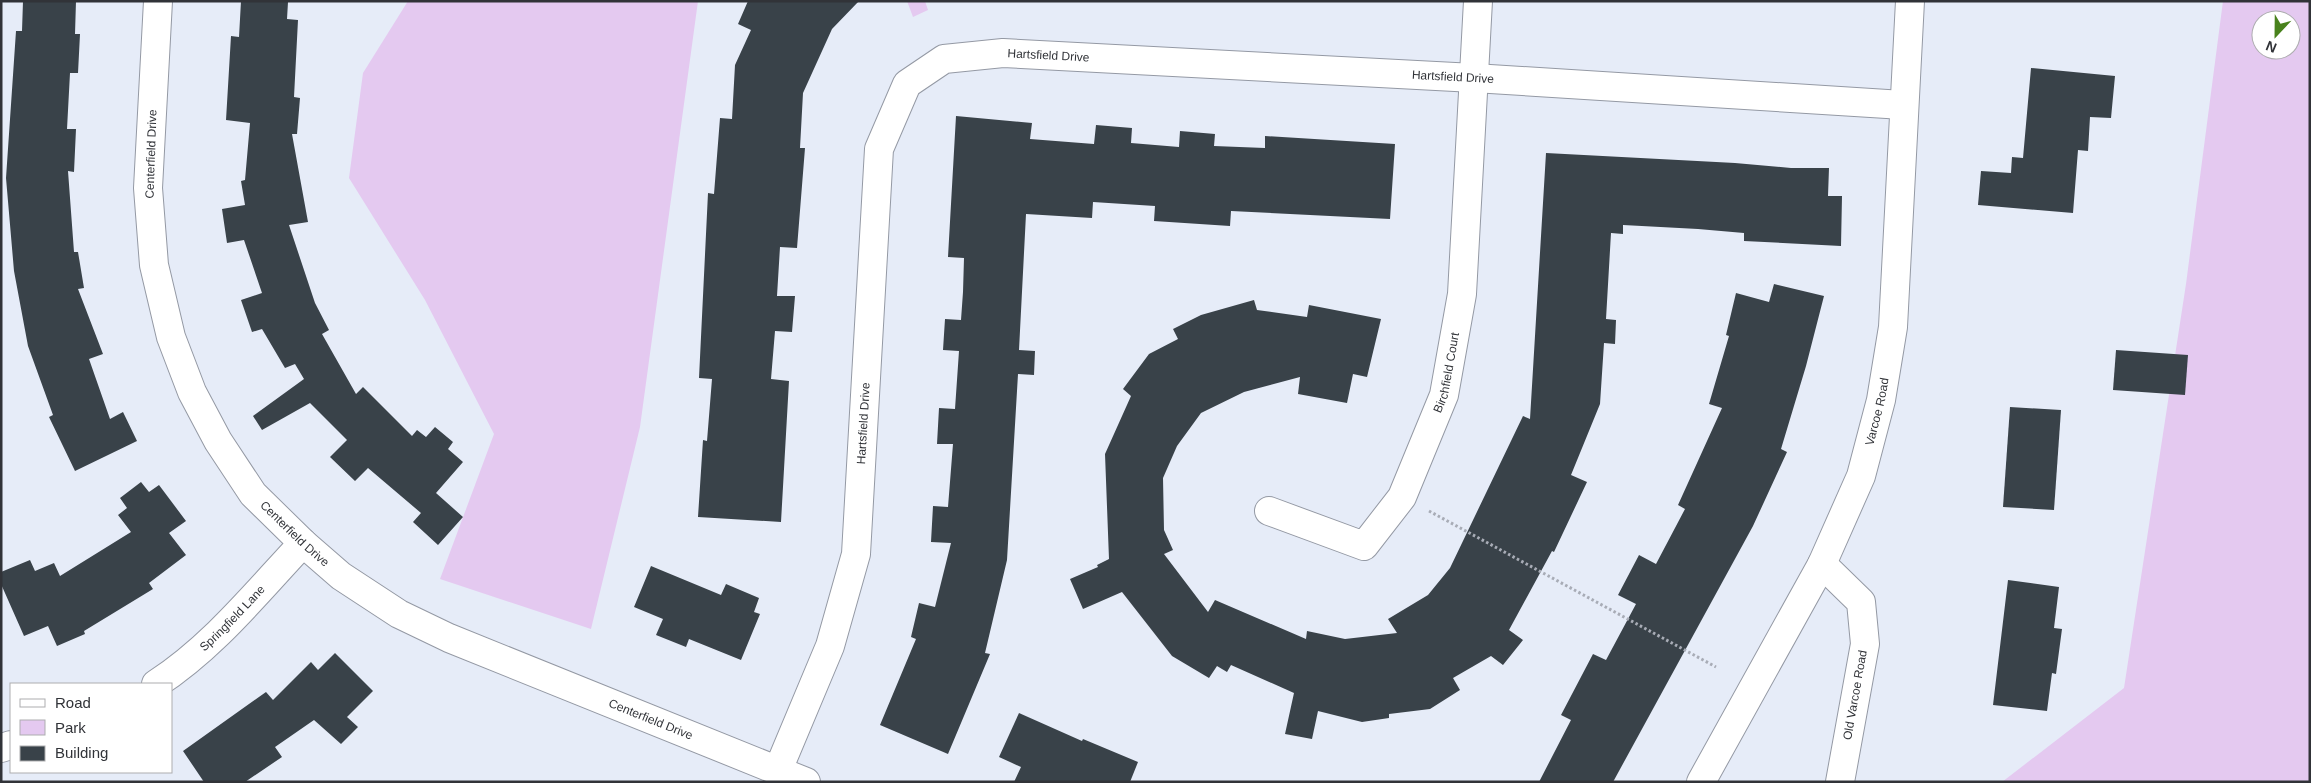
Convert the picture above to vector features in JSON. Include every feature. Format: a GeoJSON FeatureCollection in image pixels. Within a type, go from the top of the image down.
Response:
{"type":"FeatureCollection","features":[{"type":"Feature","properties":{"kind":"street","name":"Centerfield Drive"},"geometry":{"type":"LineString","coordinates":[[158,1],[148,188],[154,265],[171,337],[192,392],[218,442],[253,494],[302,543],[341,576],[399,614],[448,638],[806,782]]}},
{"type":"Feature","properties":{"kind":"street","name":"Birchfield Court"},"geometry":{"type":"LineString","coordinates":[[1269,511],[1364,546],[1402,497],[1444,395],[1462,294],[1478,1]]}},
{"type":"Feature","properties":{"kind":"street","name":"Varcoe Road"},"geometry":{"type":"LineString","coordinates":[[1700,782],[1822,564],[1861,476],[1881,400],[1893,327],[1903,105],[1910,1]]}},
{"type":"Feature","properties":{"kind":"street","name":"Hartsfield Drive"},"geometry":{"type":"LineString","coordinates":[[778,770],[830,646],[856,554],[879,148],[908,84],[944,59],[1002,53],[1474,78],[1903,105]]}},
{"type":"Feature","properties":{"kind":"street","name":"Springfield Lane"},"geometry":{"type":"LineString","coordinates":[[158,683],[179,669],[214,638],[302,543]]}},
{"type":"Feature","properties":{"kind":"street","name":"Old Varcoe Road"},"geometry":{"type":"LineString","coordinates":[[1822,564],[1861,602],[1863,619],[1865,644],[1840,782]]}},
{"type":"Feature","properties":{"kind":"path"},"geometry":{"type":"LineString","coordinates":[[1402,497],[1716,667]]}},
{"type":"Feature","properties":{"kind":"green space"},"geometry":{"type":"Polygon","coordinates":[[[408,1],[698,1],[640,427],[591,629],[440,579],[494,434],[425,300],[349,178],[363,73],[408,1]]]}},
{"type":"Feature","properties":{"kind":"green space"},"geometry":{"type":"Polygon","coordinates":[[[907,1],[925,1],[928,10],[913,17],[907,1]]]}},
{"type":"Feature","properties":{"kind":"green space"},"geometry":{"type":"Polygon","coordinates":[[[2223,1],[2310,1],[2310,782],[2002,782],[2124,688],[2186,284],[2223,1]]]}},
{"type":"Feature","properties":{"kind":"building"},"geometry":{"type":"Polygon","coordinates":[[[23,1],[76,1],[75,34],[80,34],[78,73],[70,73],[67,129],[76,129],[74,172],[68,171],[74,252],[78,252],[84,288],[78,289],[103,354],[89,359],[110,419],[123,412],[137,441],[75,471],[49,417],[53,415],[28,346],[14,271],[6,178],[16,31],[22,31],[23,1]]]}},
{"type":"Feature","properties":{"kind":"building"},"geometry":{"type":"Polygon","coordinates":[[[241,1],[288,2],[287,19],[298,20],[294,97],[300,98],[297,134],[292,134],[308,222],[289,225],[315,303],[329,330],[322,334],[356,394],[363,387],[412,436],[417,430],[426,437],[435,427],[453,442],[448,449],[463,462],[436,493],[463,517],[438,545],[413,522],[421,513],[368,468],[355,481],[330,457],[347,440],[310,403],[262,430],[253,416],[304,379],[295,364],[285,368],[262,329],[252,332],[241,300],[262,293],[244,240],[227,243],[222,209],[245,205],[241,181],[245,180],[250,123],[226,120],[231,36],[239,37],[241,1]]]}},
{"type":"Feature","properties":{"kind":"building"},"geometry":{"type":"Polygon","coordinates":[[[748,1],[859,1],[832,29],[803,93],[800,148],[805,148],[797,248],[780,247],[777,296],[795,296],[792,332],[775,331],[771,379],[789,381],[781,522],[698,517],[703,440],[707,441],[712,379],[699,378],[708,193],[714,194],[720,118],[732,119],[735,65],[751,30],[738,24],[748,1]]]}},
{"type":"Feature","properties":{"kind":"building"},"geometry":{"type":"Polygon","coordinates":[[[2031,68],[2115,76],[2111,118],[2090,117],[2088,151],[2078,150],[2073,213],[1978,205],[1981,171],[2011,173],[2012,157],[2023,158],[2031,68]]]}},
{"type":"Feature","properties":{"kind":"building"},"geometry":{"type":"Polygon","coordinates":[[[956,116],[1032,123],[1030,139],[1094,144],[1096,125],[1132,128],[1131,143],[1179,147],[1180,131],[1215,134],[1214,146],[1265,148],[1265,136],[1395,144],[1390,219],[1231,211],[1230,226],[1154,221],[1155,206],[1093,202],[1092,218],[1026,214],[1019,350],[1035,351],[1034,375],[1018,374],[1007,560],[985,653],[990,654],[948,754],[880,725],[916,639],[911,637],[919,603],[935,607],[951,543],[931,542],[933,506],[948,507],[953,444],[937,444],[939,408],[955,409],[959,351],[943,350],[945,319],[961,320],[963,292],[964,258],[948,257],[956,116]]]}},
{"type":"Feature","properties":{"kind":"building"},"geometry":{"type":"Polygon","coordinates":[[[1546,153],[1735,163],[1791,168],[1829,168],[1828,196],[1842,196],[1841,246],[1744,241],[1744,233],[1698,229],[1623,225],[1623,234],[1611,233],[1606,319],[1616,320],[1615,344],[1604,343],[1600,404],[1571,475],[1587,482],[1554,552],[1552,551],[1509,630],[1523,640],[1503,665],[1491,656],[1453,678],[1460,690],[1430,709],[1389,714],[1389,718],[1362,722],[1318,711],[1312,739],[1285,734],[1294,693],[1231,665],[1227,672],[1217,666],[1209,678],[1172,656],[1122,592],[1083,609],[1070,579],[1098,567],[1097,565],[1109,559],[1105,454],[1131,396],[1123,389],[1149,354],[1178,339],[1173,329],[1201,315],[1254,300],[1257,310],[1307,317],[1309,305],[1381,319],[1367,377],[1353,374],[1347,403],[1298,394],[1300,377],[1244,392],[1201,413],[1177,446],[1163,478],[1164,530],[1173,550],[1164,554],[1208,612],[1215,600],[1306,639],[1307,631],[1345,639],[1397,633],[1388,619],[1428,595],[1450,568],[1523,416],[1530,419],[1546,153]]]}},
{"type":"Feature","properties":{"kind":"building"},"geometry":{"type":"Polygon","coordinates":[[[1774,284],[1824,296],[1806,366],[1781,449],[1787,452],[1753,526],[1613,782],[1539,782],[1571,720],[1561,715],[1593,654],[1606,660],[1636,604],[1618,595],[1639,555],[1656,564],[1685,509],[1678,505],[1722,408],[1709,404],[1729,336],[1726,335],[1736,293],[1769,302],[1774,284]]]}},
{"type":"Feature","properties":{"kind":"building"},"geometry":{"type":"Polygon","coordinates":[[[2116,350],[2188,355],[2185,395],[2113,390],[2116,350]]]}},
{"type":"Feature","properties":{"kind":"building"},"geometry":{"type":"Polygon","coordinates":[[[2010,407],[2061,410],[2054,510],[2003,507],[2010,407]]]}},
{"type":"Feature","properties":{"kind":"building"},"geometry":{"type":"Polygon","coordinates":[[[141,482],[149,492],[159,485],[186,521],[169,533],[186,555],[149,583],[153,589],[84,631],[85,634],[57,646],[48,626],[24,636],[1,584],[1,572],[30,560],[35,571],[54,563],[60,576],[131,532],[118,515],[127,508],[120,498],[141,482]]]}},
{"type":"Feature","properties":{"kind":"building"},"geometry":{"type":"Polygon","coordinates":[[[651,566],[721,595],[726,584],[759,598],[754,612],[760,614],[741,660],[689,639],[686,647],[656,635],[663,619],[634,607],[651,566]]]}},
{"type":"Feature","properties":{"kind":"building"},"geometry":{"type":"Polygon","coordinates":[[[2008,580],[2059,587],[2054,628],[2062,629],[2056,674],[2052,673],[2047,711],[1993,705],[2008,580]]]}},
{"type":"Feature","properties":{"kind":"building"},"geometry":{"type":"Polygon","coordinates":[[[335,653],[373,691],[347,717],[358,727],[341,744],[314,720],[275,747],[282,757],[245,782],[204,782],[183,751],[266,692],[273,700],[311,662],[318,670],[335,653]]]}},
{"type":"Feature","properties":{"kind":"building"},"geometry":{"type":"Polygon","coordinates":[[[1019,713],[1082,741],[1083,739],[1138,762],[1130,782],[1014,782],[1021,767],[999,757],[1019,713]]]}}]}
